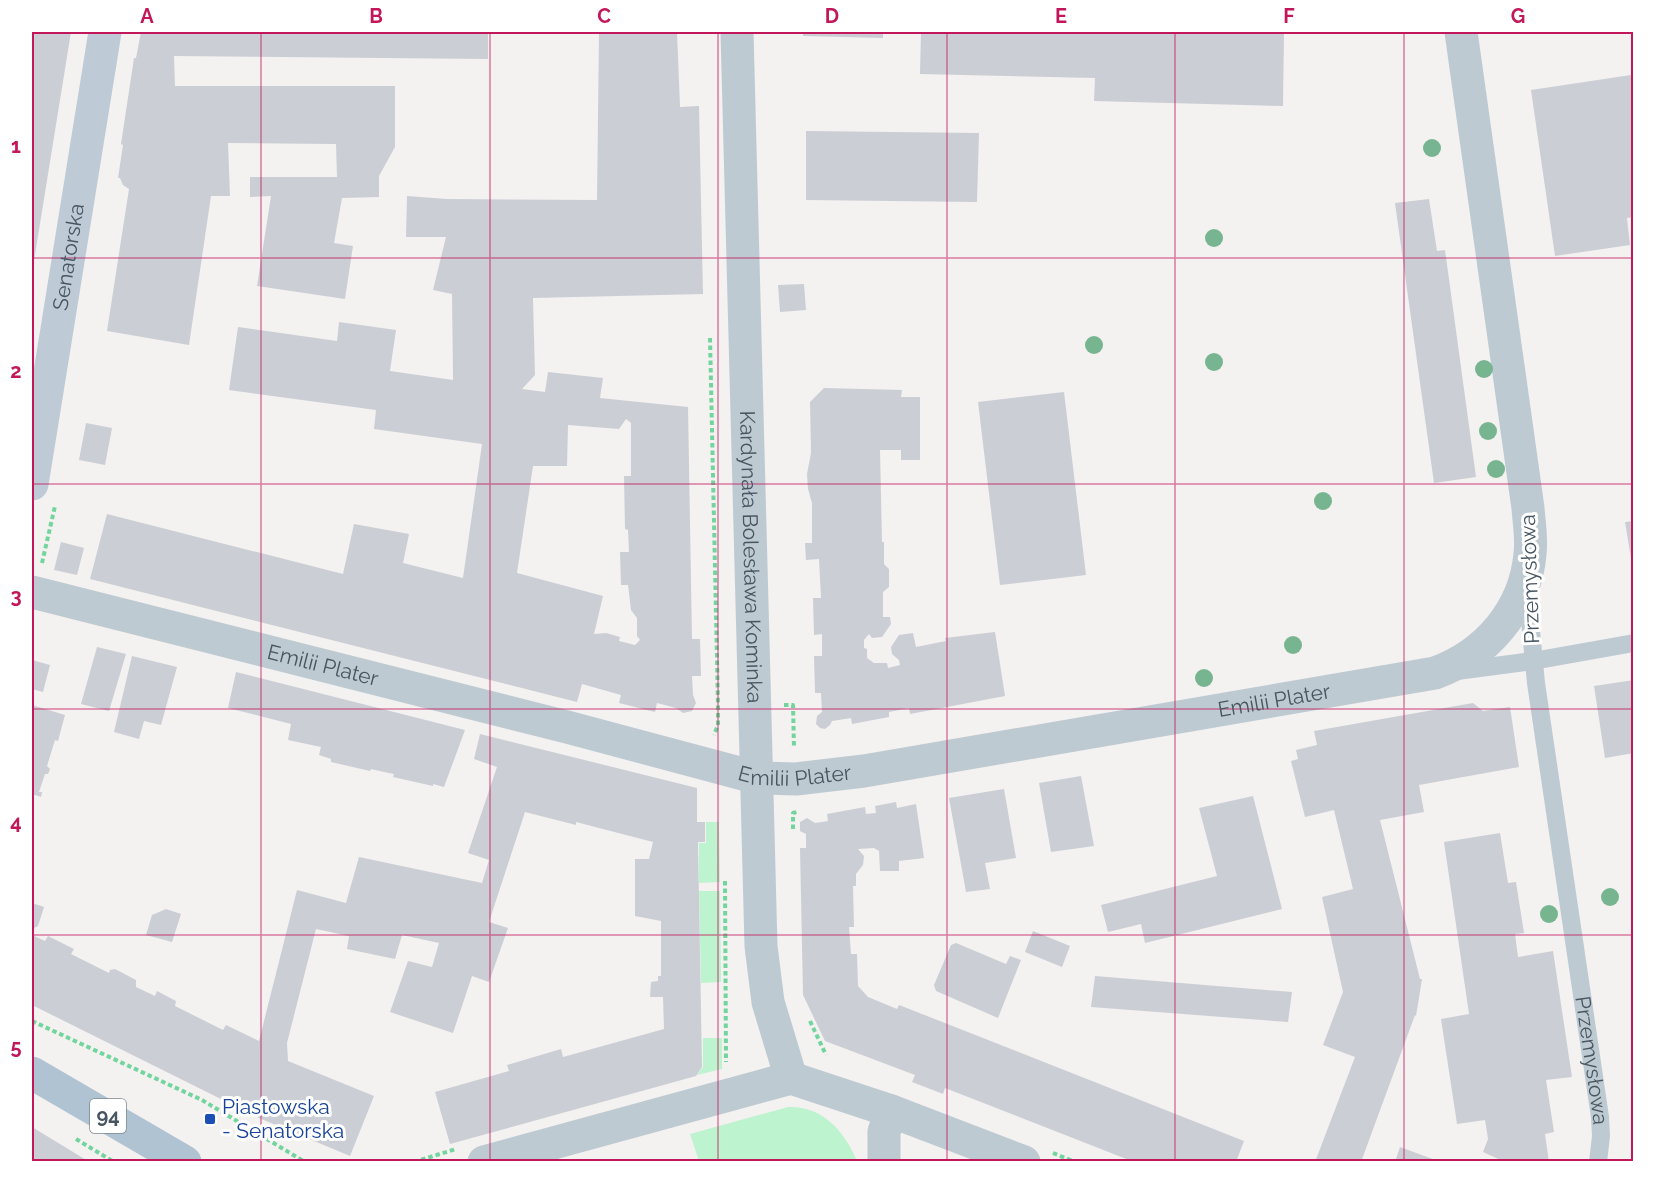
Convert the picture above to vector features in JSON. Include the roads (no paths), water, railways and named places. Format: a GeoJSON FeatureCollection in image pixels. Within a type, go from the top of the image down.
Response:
{"type":"FeatureCollection","features":[{"type":"Feature","properties":{"kind":"main road","name":"94"},"geometry":{"type":"LineString","coordinates":[[32,1073],[185,1161]]}},
{"type":"Feature","properties":{"kind":"street","name":"Senatorska"},"geometry":{"type":"LineString","coordinates":[[32,484],[105,32]]}},
{"type":"Feature","properties":{"kind":"street","name":"Kardynała Bolesława Kominka"},"geometry":{"type":"LineString","coordinates":[[737,32],[760,918],[764,974],[772,1019],[791,1078]]}},
{"type":"Feature","properties":{"kind":"street","name":"Przemysłowa"},"geometry":{"type":"LineString","coordinates":[[1461,32],[1527,508],[1531,554],[1526,579]]}},
{"type":"Feature","properties":{"kind":"street","name":"Emilii Plater"},"geometry":{"type":"LineString","coordinates":[[32,592],[567,727],[758,778],[796,779],[864,771],[1435,673],[1454,667],[1466,659],[1502,627],[1515,607],[1526,579]]}},
{"type":"Feature","properties":{"kind":"street"},"geometry":{"type":"LineString","coordinates":[[476,1154],[791,1078],[1038,1157]]}},
{"type":"Feature","properties":{"kind":"street"},"geometry":{"type":"LineString","coordinates":[[884,1161],[884,1132],[891,1111]]}},
{"type":"Feature","properties":{"kind":"lane","name":"Przemysłowa"},"geometry":{"type":"LineString","coordinates":[[1526,579],[1533,660],[1600,1117],[1601,1136],[1598,1161]]}},
{"type":"Feature","properties":{"kind":"lane"},"geometry":{"type":"LineString","coordinates":[[1435,673],[1634,643]]}},
{"type":"Feature","properties":{"kind":"place","name":"Piastowska - Senatorska"},"geometry":{"type":"Point","coordinates":[210,1119]}}]}
